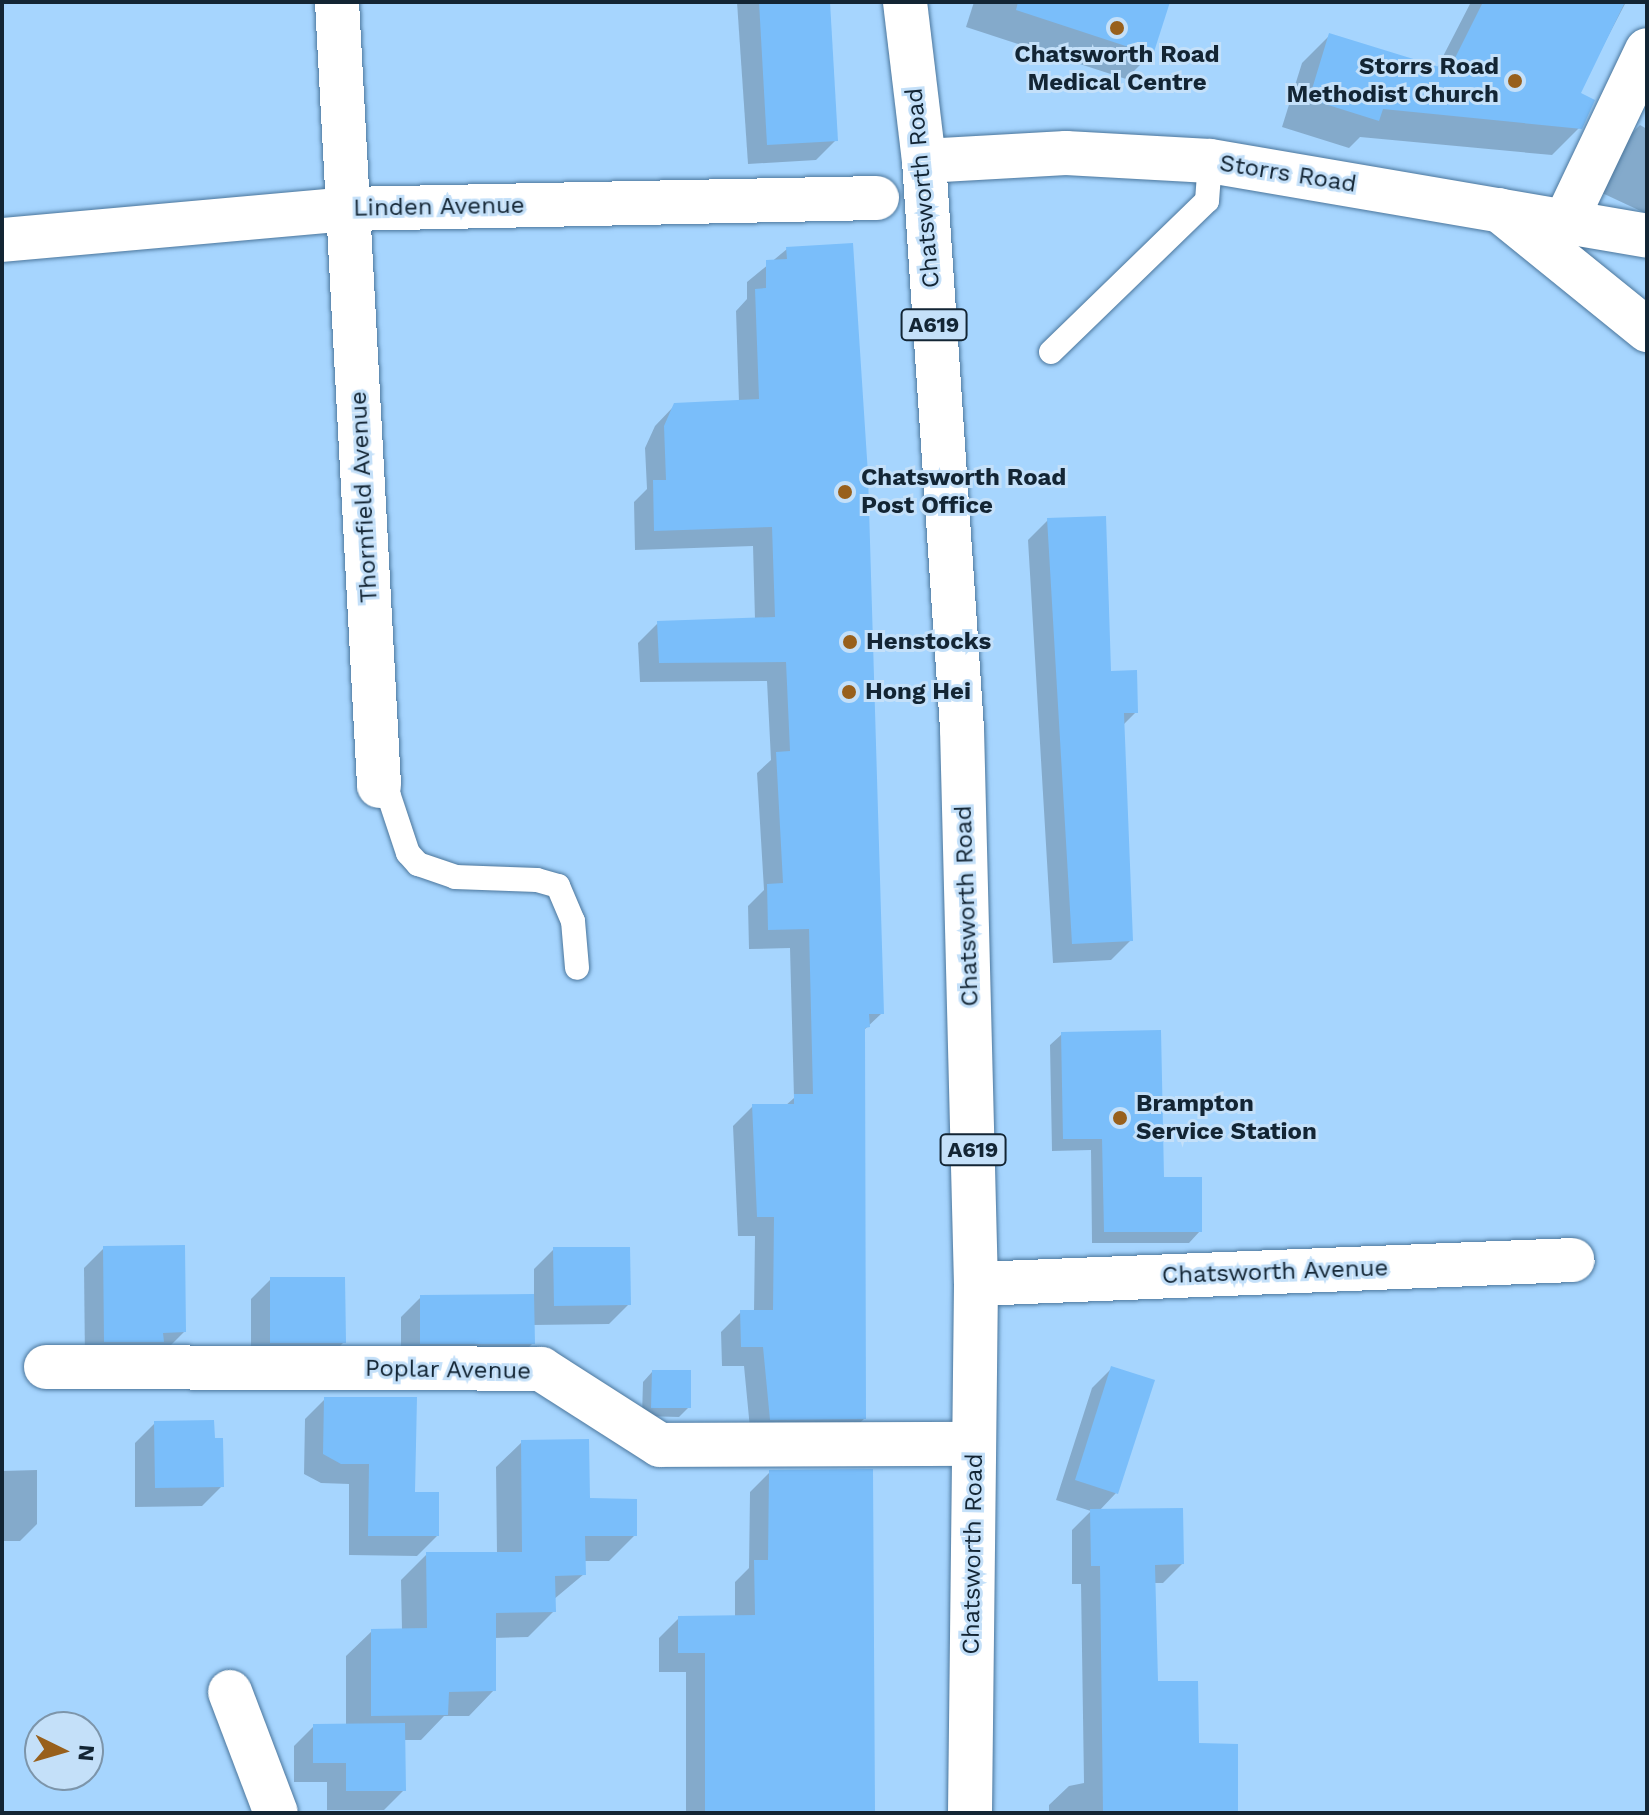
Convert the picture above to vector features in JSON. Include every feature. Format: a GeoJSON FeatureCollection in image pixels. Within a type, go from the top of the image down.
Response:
{"type":"FeatureCollection","features":[{"type":"Feature","properties":{"kind":"main road","name":"Thornfield Avenue"},"geometry":{"type":"LineString","coordinates":[[337,2],[379,786]]}},
{"type":"Feature","properties":{"kind":"main road","name":"Chatsworth Road"},"geometry":{"type":"LineString","coordinates":[[905,2],[924,161],[962,729],[976,1284],[970,1813]]}},
{"type":"Feature","properties":{"kind":"main road"},"geometry":{"type":"LineString","coordinates":[[1566,220],[1647,50]]}},
{"type":"Feature","properties":{"kind":"main road","name":"Storrs Road"},"geometry":{"type":"LineString","coordinates":[[924,161],[1066,153],[1210,161],[1647,236]]}},
{"type":"Feature","properties":{"kind":"main road","name":"Linden Avenue"},"geometry":{"type":"LineString","coordinates":[[2,240],[348,209],[877,198]]}},
{"type":"Feature","properties":{"kind":"main road"},"geometry":{"type":"LineString","coordinates":[[1499,210],[1647,330]]}},
{"type":"Feature","properties":{"kind":"main road","name":"Chatsworth Avenue"},"geometry":{"type":"LineString","coordinates":[[976,1284],[1573,1260]]}},
{"type":"Feature","properties":{"kind":"main road","name":"Poplar Avenue"},"geometry":{"type":"LineString","coordinates":[[46,1367],[541,1369],[660,1445],[974,1444]]}},
{"type":"Feature","properties":{"kind":"main road"},"geometry":{"type":"LineString","coordinates":[[230,1692],[276,1813]]}},
{"type":"Feature","properties":{"kind":"lane"},"geometry":{"type":"LineString","coordinates":[[1051,352],[1207,201],[1210,161]]}},
{"type":"Feature","properties":{"kind":"lane"},"geometry":{"type":"LineString","coordinates":[[379,786],[389,796],[408,853],[418,864],[455,877],[549,881],[558,886],[573,921],[577,968]]}},
{"type":"Feature","properties":{"kind":"building"},"geometry":{"type":"Polygon","coordinates":[[[759,2],[830,2],[838,141],[767,145],[759,2]]]}},
{"type":"Feature","properties":{"kind":"building","name":"Chatsworth Road Medical Centre"},"geometry":{"type":"Polygon","coordinates":[[[1018,2],[1170,2],[1153,55],[1016,10],[1018,2]]]}},
{"type":"Feature","properties":{"kind":"building","name":"Storrs Road Methodist Church"},"geometry":{"type":"Polygon","coordinates":[[[1483,2],[1625,2],[1581,93],[1595,100],[1582,129],[1383,109],[1379,121],[1309,99],[1329,33],[1449,70],[1483,2]]]}},
{"type":"Feature","properties":{"kind":"building"},"geometry":{"type":"Polygon","coordinates":[[[853,243],[868,474],[884,1014],[869,1014],[870,1027],[865,1028],[866,1419],[770,1420],[763,1347],[741,1347],[740,1310],[773,1310],[774,1217],[757,1217],[752,1104],[794,1104],[794,1094],[813,1094],[809,929],[768,930],[767,884],[783,883],[776,752],[790,751],[786,662],[659,663],[657,621],[775,617],[772,527],[654,531],[653,480],[666,480],[664,426],[674,403],[759,399],[755,289],[766,288],[766,260],[787,259],[786,247],[853,243]]]}},
{"type":"Feature","properties":{"kind":"building"},"geometry":{"type":"Polygon","coordinates":[[[1106,516],[1111,671],[1137,670],[1138,713],[1124,713],[1133,941],[1072,944],[1047,518],[1106,516]]]}},
{"type":"Feature","properties":{"kind":"building"},"geometry":{"type":"Polygon","coordinates":[[[1161,1030],[1164,1177],[1202,1177],[1202,1232],[1104,1232],[1102,1139],[1063,1139],[1061,1032],[1161,1030]]]}},
{"type":"Feature","properties":{"kind":"building"},"geometry":{"type":"Polygon","coordinates":[[[185,1245],[186,1332],[163,1333],[164,1342],[104,1342],[103,1246],[185,1245]]]}},
{"type":"Feature","properties":{"kind":"building"},"geometry":{"type":"Polygon","coordinates":[[[553,1247],[630,1247],[631,1305],[554,1306],[553,1247]]]}},
{"type":"Feature","properties":{"kind":"building"},"geometry":{"type":"Polygon","coordinates":[[[270,1277],[345,1277],[346,1343],[270,1343],[270,1277]]]}},
{"type":"Feature","properties":{"kind":"building"},"geometry":{"type":"Polygon","coordinates":[[[534,1294],[535,1344],[420,1344],[420,1295],[534,1294]]]}},
{"type":"Feature","properties":{"kind":"building"},"geometry":{"type":"Polygon","coordinates":[[[1111,1366],[1155,1380],[1118,1494],[1075,1480],[1111,1366]]]}},
{"type":"Feature","properties":{"kind":"building"},"geometry":{"type":"Polygon","coordinates":[[[652,1370],[691,1370],[691,1408],[651,1408],[652,1370]]]}},
{"type":"Feature","properties":{"kind":"building"},"geometry":{"type":"Polygon","coordinates":[[[324,1397],[417,1397],[415,1492],[439,1492],[439,1536],[368,1536],[369,1464],[341,1464],[323,1454],[324,1397]]]}},
{"type":"Feature","properties":{"kind":"building"},"geometry":{"type":"Polygon","coordinates":[[[214,1420],[215,1438],[223,1438],[224,1487],[155,1488],[154,1421],[214,1420]]]}},
{"type":"Feature","properties":{"kind":"building"},"geometry":{"type":"Polygon","coordinates":[[[589,1439],[590,1498],[637,1499],[637,1536],[585,1536],[586,1575],[555,1576],[556,1612],[496,1613],[496,1691],[449,1692],[448,1715],[371,1716],[371,1629],[427,1628],[426,1552],[522,1552],[521,1440],[589,1439]]]}},
{"type":"Feature","properties":{"kind":"building"},"geometry":{"type":"Polygon","coordinates":[[[873,1469],[875,1813],[705,1813],[705,1653],[678,1653],[678,1616],[755,1615],[754,1560],[768,1560],[769,1470],[873,1469]]]}},
{"type":"Feature","properties":{"kind":"building"},"geometry":{"type":"Polygon","coordinates":[[[1183,1508],[1184,1564],[1155,1565],[1158,1681],[1198,1681],[1199,1743],[1238,1744],[1238,1813],[1103,1813],[1100,1566],[1091,1566],[1090,1509],[1183,1508]]]}},
{"type":"Feature","properties":{"kind":"building"},"geometry":{"type":"Polygon","coordinates":[[[405,1723],[406,1791],[346,1791],[346,1763],[313,1763],[313,1724],[405,1723]]]}},
{"type":"Feature","properties":{"kind":"place","name":"Chatsworth Road Medical Centre"},"geometry":{"type":"Point","coordinates":[1117,28]}},
{"type":"Feature","properties":{"kind":"place","name":"Storrs Road Methodist Church"},"geometry":{"type":"Point","coordinates":[1515,81]}},
{"type":"Feature","properties":{"kind":"place","name":"Chatsworth Road Post Office"},"geometry":{"type":"Point","coordinates":[845,492]}},
{"type":"Feature","properties":{"kind":"place","name":"Henstocks"},"geometry":{"type":"Point","coordinates":[850,642]}},
{"type":"Feature","properties":{"kind":"place","name":"Hong Hei"},"geometry":{"type":"Point","coordinates":[849,692]}},
{"type":"Feature","properties":{"kind":"place","name":"Brampton Service Station"},"geometry":{"type":"Point","coordinates":[1120,1118]}}]}
